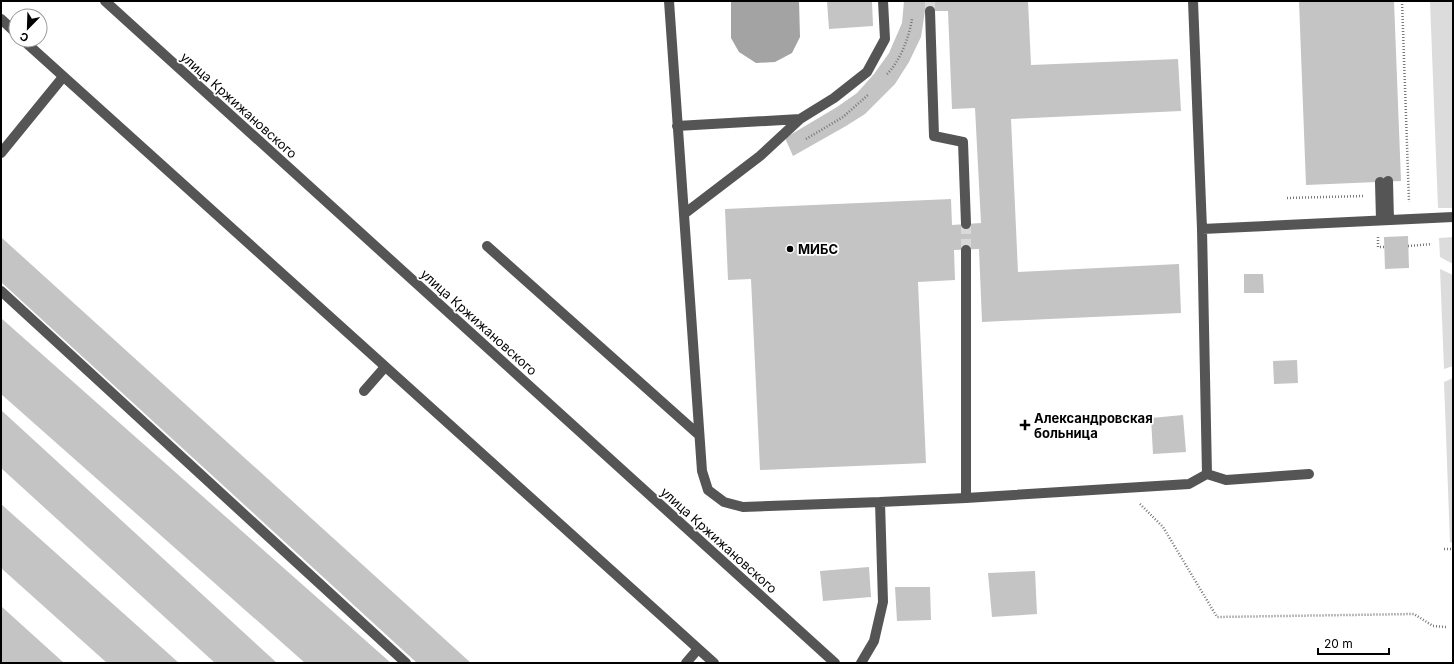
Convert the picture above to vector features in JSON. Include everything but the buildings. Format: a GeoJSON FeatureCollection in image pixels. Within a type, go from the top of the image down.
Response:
{"type":"FeatureCollection","features":[{"type":"Feature","properties":{"kind":"street","name":"улица Кржижановского"},"geometry":{"type":"LineString","coordinates":[[105,1],[835,663]]}},
{"type":"Feature","properties":{"kind":"street"},"geometry":{"type":"LineString","coordinates":[[669,1],[702,471],[708,490],[724,502],[743,507],[966,498],[1189,484],[1206,474],[1226,480],[1309,474]]}},
{"type":"Feature","properties":{"kind":"street"},"geometry":{"type":"LineString","coordinates":[[684,214],[760,156],[800,119],[834,98],[867,72],[885,39],[884,1]]}},
{"type":"Feature","properties":{"kind":"street"},"geometry":{"type":"LineString","coordinates":[[1193,1],[1202,229],[1206,474]]}},
{"type":"Feature","properties":{"kind":"street"},"geometry":{"type":"LineString","coordinates":[[930,11],[934,136],[963,142],[966,224]]}},
{"type":"Feature","properties":{"kind":"street"},"geometry":{"type":"LineString","coordinates":[[32,48],[385,368],[714,663]]}},
{"type":"Feature","properties":{"kind":"street"},"geometry":{"type":"LineString","coordinates":[[1,153],[63,76]]}},
{"type":"Feature","properties":{"kind":"street"},"geometry":{"type":"LineString","coordinates":[[677,126],[800,119]]}},
{"type":"Feature","properties":{"kind":"street"},"geometry":{"type":"LineString","coordinates":[[1384,182],[1385,220]]}},
{"type":"Feature","properties":{"kind":"street"},"geometry":{"type":"LineString","coordinates":[[1202,229],[1453,217]]}},
{"type":"Feature","properties":{"kind":"street"},"geometry":{"type":"LineString","coordinates":[[487,246],[699,435]]}},
{"type":"Feature","properties":{"kind":"street"},"geometry":{"type":"LineString","coordinates":[[966,250],[966,498]]}},
{"type":"Feature","properties":{"kind":"street"},"geometry":{"type":"LineString","coordinates":[[1,291],[406,663]]}},
{"type":"Feature","properties":{"kind":"street"},"geometry":{"type":"LineString","coordinates":[[364,391],[385,368]]}},
{"type":"Feature","properties":{"kind":"street"},"geometry":{"type":"LineString","coordinates":[[861,663],[874,641],[883,602],[880,502]]}},
{"type":"Feature","properties":{"kind":"street"},"geometry":{"type":"LineString","coordinates":[[686,663],[698,649]]}},
{"type":"Feature","properties":{"kind":"path"},"geometry":{"type":"LineString","coordinates":[[1402,1],[1410,218]]}},
{"type":"Feature","properties":{"kind":"path"},"geometry":{"type":"LineString","coordinates":[[1287,198],[1409,194]]}},
{"type":"Feature","properties":{"kind":"path"},"geometry":{"type":"LineString","coordinates":[[1408,246],[1432,244]]}},
{"type":"Feature","properties":{"kind":"path"},"geometry":{"type":"LineString","coordinates":[[1124,488],[1163,527],[1217,617],[1414,614],[1433,626],[1446,627]]}},
{"type":"Feature","properties":{"kind":"path"},"geometry":{"type":"LineString","coordinates":[[1444,549],[1453,549]]}},
{"type":"Feature","properties":{"kind":"shaded area"},"geometry":{"type":"Polygon","coordinates":[[[731,1],[799,1],[800,37],[792,53],[775,62],[756,63],[739,52],[731,38],[731,1]]]}},
{"type":"Feature","properties":{"kind":"shaded area"},"geometry":{"type":"Polygon","coordinates":[[[1430,1],[1453,1],[1453,208],[1438,208],[1430,1]]]}},
{"type":"Feature","properties":{"kind":"shaded area"},"geometry":{"type":"Polygon","coordinates":[[[1453,237],[1453,264],[1440,257],[1439,238],[1453,237]]]}},
{"type":"Feature","properties":{"kind":"shaded area"},"geometry":{"type":"Polygon","coordinates":[[[1440,269],[1453,275],[1453,366],[1444,369],[1440,269]]]}},
{"type":"Feature","properties":{"kind":"shaded area"},"geometry":{"type":"Polygon","coordinates":[[[1453,378],[1453,542],[1450,543],[1444,382],[1453,378]]]}},
{"type":"Feature","properties":{"kind":"tunnel"},"geometry":{"type":"LineString","coordinates":[[930,1],[930,11]]}},
{"type":"Feature","properties":{"kind":"tunnel"},"geometry":{"type":"LineString","coordinates":[[966,224],[966,250]]}},
{"type":"Feature","properties":{"kind":"place","name":"МИБС"},"geometry":{"type":"Point","coordinates":[790,249]}},
{"type":"Feature","properties":{"kind":"place","name":"Александровская больница"},"geometry":{"type":"Point","coordinates":[1025,425]}}]}
